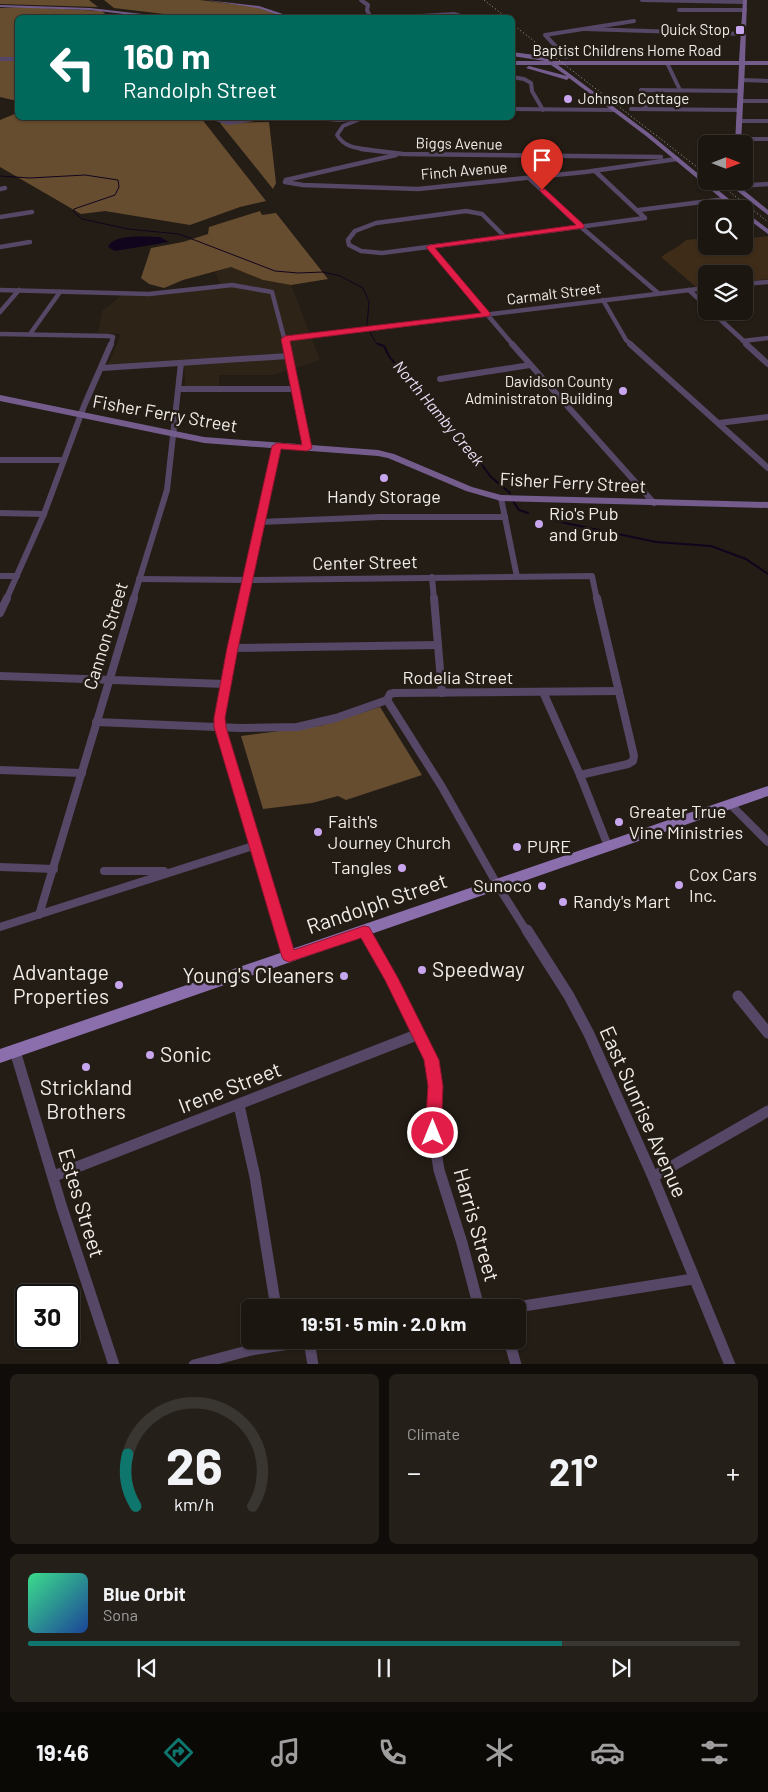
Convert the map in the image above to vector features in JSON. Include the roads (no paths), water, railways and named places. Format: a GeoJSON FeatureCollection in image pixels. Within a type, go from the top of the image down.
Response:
{"type":"FeatureCollection","features":[{"type":"Feature","properties":{"kind":"main road","name":"Randolph Street"},"geometry":{"type":"LineString","coordinates":[[0,1056],[498,886],[768,791]]}},
{"type":"Feature","properties":{"kind":"street"},"geometry":{"type":"LineString","coordinates":[[208,0],[259,7],[284,15]]}},
{"type":"Feature","properties":{"kind":"street"},"geometry":{"type":"LineString","coordinates":[[360,0],[368,5],[367,10],[370,15]]}},
{"type":"Feature","properties":{"kind":"street"},"geometry":{"type":"LineString","coordinates":[[642,0],[745,1],[738,135]]}},
{"type":"Feature","properties":{"kind":"street"},"geometry":{"type":"LineString","coordinates":[[0,6],[90,9],[147,15]]}},
{"type":"Feature","properties":{"kind":"street"},"geometry":{"type":"LineString","coordinates":[[679,10],[745,10]]}},
{"type":"Feature","properties":{"kind":"street"},"geometry":{"type":"LineString","coordinates":[[437,15],[457,15]]}},
{"type":"Feature","properties":{"kind":"street"},"geometry":{"type":"LineString","coordinates":[[566,57],[545,35],[634,21]]}},
{"type":"Feature","properties":{"kind":"street"},"geometry":{"type":"LineString","coordinates":[[584,28],[744,34]]}},
{"type":"Feature","properties":{"kind":"street"},"geometry":{"type":"LineString","coordinates":[[515,54],[550,61],[677,159],[725,199]]}},
{"type":"Feature","properties":{"kind":"street"},"geometry":{"type":"LineString","coordinates":[[0,59],[15,59]]}},
{"type":"Feature","properties":{"kind":"street","name":"Baptist Childrens Home Road"},"geometry":{"type":"LineString","coordinates":[[515,64],[768,63]]}},
{"type":"Feature","properties":{"kind":"street"},"geometry":{"type":"LineString","coordinates":[[667,64],[680,90]]}},
{"type":"Feature","properties":{"kind":"street"},"geometry":{"type":"LineString","coordinates":[[515,65],[557,75],[574,82],[595,95]]}},
{"type":"Feature","properties":{"kind":"street"},"geometry":{"type":"LineString","coordinates":[[515,78],[524,79],[531,83],[532,91],[542,110]]}},
{"type":"Feature","properties":{"kind":"street"},"geometry":{"type":"LineString","coordinates":[[742,80],[768,81]]}},
{"type":"Feature","properties":{"kind":"street"},"geometry":{"type":"LineString","coordinates":[[646,109],[640,91],[644,90],[740,91]]}},
{"type":"Feature","properties":{"kind":"street"},"geometry":{"type":"LineString","coordinates":[[740,101],[768,101]]}},
{"type":"Feature","properties":{"kind":"street"},"geometry":{"type":"LineString","coordinates":[[631,109],[740,110]]}},
{"type":"Feature","properties":{"kind":"street"},"geometry":{"type":"LineString","coordinates":[[515,110],[614,110]]}},
{"type":"Feature","properties":{"kind":"street"},"geometry":{"type":"LineString","coordinates":[[217,120],[240,122],[250,120]]}},
{"type":"Feature","properties":{"kind":"street","name":"Biggs Avenue"},"geometry":{"type":"LineString","coordinates":[[358,120],[345,125],[337,132],[342,143],[355,148],[403,154],[648,156],[677,159]]}},
{"type":"Feature","properties":{"kind":"street"},"geometry":{"type":"LineString","coordinates":[[738,121],[768,121]]}},
{"type":"Feature","properties":{"kind":"street"},"geometry":{"type":"LineString","coordinates":[[753,140],[768,139]]}},
{"type":"Feature","properties":{"kind":"street","name":"Finch Avenue"},"geometry":{"type":"LineString","coordinates":[[403,154],[286,180],[286,182],[303,185],[390,189],[418,188],[529,178],[677,159]]}},
{"type":"Feature","properties":{"kind":"street"},"geometry":{"type":"LineString","coordinates":[[505,237],[482,214],[466,211],[376,222],[355,231],[348,240],[349,245],[354,248],[371,252],[430,247],[581,227],[645,218],[639,210],[595,170]]}},
{"type":"Feature","properties":{"kind":"street"},"geometry":{"type":"LineString","coordinates":[[529,178],[581,227],[658,293]]}},
{"type":"Feature","properties":{"kind":"street"},"geometry":{"type":"LineString","coordinates":[[753,184],[768,184]]}},
{"type":"Feature","properties":{"kind":"street"},"geometry":{"type":"LineString","coordinates":[[739,190],[768,213]]}},
{"type":"Feature","properties":{"kind":"street"},"geometry":{"type":"LineString","coordinates":[[639,210],[725,199]]}},
{"type":"Feature","properties":{"kind":"street"},"geometry":{"type":"LineString","coordinates":[[0,217],[32,212]]}},
{"type":"Feature","properties":{"kind":"street"},"geometry":{"type":"LineString","coordinates":[[753,220],[768,232]]}},
{"type":"Feature","properties":{"kind":"street"},"geometry":{"type":"LineString","coordinates":[[0,247],[30,242]]}},
{"type":"Feature","properties":{"kind":"street"},"geometry":{"type":"LineString","coordinates":[[430,247],[530,365],[630,474],[654,503]]}},
{"type":"Feature","properties":{"kind":"street"},"geometry":{"type":"LineString","coordinates":[[753,283],[768,282]]}},
{"type":"Feature","properties":{"kind":"street"},"geometry":{"type":"LineString","coordinates":[[0,290],[149,294],[228,285],[269,291],[273,294],[285,339],[307,448]]}},
{"type":"Feature","properties":{"kind":"street","name":"Carmalt Street"},"geometry":{"type":"LineString","coordinates":[[285,339],[698,289]]}},
{"type":"Feature","properties":{"kind":"street"},"geometry":{"type":"LineString","coordinates":[[0,312],[19,290]]}},
{"type":"Feature","properties":{"kind":"street"},"geometry":{"type":"LineString","coordinates":[[689,290],[698,298]]}},
{"type":"Feature","properties":{"kind":"street"},"geometry":{"type":"LineString","coordinates":[[30,334],[60,292]]}},
{"type":"Feature","properties":{"kind":"street"},"geometry":{"type":"LineString","coordinates":[[603,300],[626,340],[768,468]]}},
{"type":"Feature","properties":{"kind":"street"},"geometry":{"type":"LineString","coordinates":[[721,320],[768,364]]}},
{"type":"Feature","properties":{"kind":"street"},"geometry":{"type":"LineString","coordinates":[[0,334],[113,337],[102,368],[84,406],[44,514],[0,613]]}},
{"type":"Feature","properties":{"kind":"street"},"geometry":{"type":"LineString","coordinates":[[743,341],[768,338]]}},
{"type":"Feature","properties":{"kind":"street"},"geometry":{"type":"LineString","coordinates":[[102,368],[288,356]]}},
{"type":"Feature","properties":{"kind":"street","name":"Cannon Street"},"geometry":{"type":"LineString","coordinates":[[39,915],[167,490],[171,474],[173,435],[181,363]]}},
{"type":"Feature","properties":{"kind":"street"},"geometry":{"type":"LineString","coordinates":[[440,379],[530,365]]}},
{"type":"Feature","properties":{"kind":"street"},"geometry":{"type":"LineString","coordinates":[[179,389],[295,389]]}},
{"type":"Feature","properties":{"kind":"street","name":"Fisher Ferry Street"},"geometry":{"type":"LineString","coordinates":[[0,398],[173,435],[215,442],[385,454],[468,489],[501,498],[768,505]]}},
{"type":"Feature","properties":{"kind":"street"},"geometry":{"type":"LineString","coordinates":[[719,423],[768,417]]}},
{"type":"Feature","properties":{"kind":"street"},"geometry":{"type":"LineString","coordinates":[[277,446],[232,648],[225,684],[220,727],[289,957]]}},
{"type":"Feature","properties":{"kind":"street"},"geometry":{"type":"LineString","coordinates":[[0,460],[64,460]]}},
{"type":"Feature","properties":{"kind":"street"},"geometry":{"type":"LineString","coordinates":[[501,498],[518,577]]}},
{"type":"Feature","properties":{"kind":"street"},"geometry":{"type":"LineString","coordinates":[[0,513],[44,514]]}},
{"type":"Feature","properties":{"kind":"street"},"geometry":{"type":"LineString","coordinates":[[260,522],[371,517],[505,517]]}},
{"type":"Feature","properties":{"kind":"street"},"geometry":{"type":"LineString","coordinates":[[0,576],[17,576]]}},
{"type":"Feature","properties":{"kind":"street","name":"Center Street"},"geometry":{"type":"LineString","coordinates":[[140,579],[247,580],[592,576],[619,691]]}},
{"type":"Feature","properties":{"kind":"street"},"geometry":{"type":"LineString","coordinates":[[432,577],[442,693]]}},
{"type":"Feature","properties":{"kind":"street"},"geometry":{"type":"LineString","coordinates":[[232,648],[438,645]]}},
{"type":"Feature","properties":{"kind":"street"},"geometry":{"type":"LineString","coordinates":[[0,676],[225,684]]}},
{"type":"Feature","properties":{"kind":"street"},"geometry":{"type":"LineString","coordinates":[[580,775],[628,764],[633,761],[634,756],[619,691]]}},
{"type":"Feature","properties":{"kind":"street","name":"Rodelia Street"},"geometry":{"type":"LineString","coordinates":[[96,722],[220,727],[284,727],[312,724],[336,718],[386,700],[390,694],[394,693],[619,691]]}},
{"type":"Feature","properties":{"kind":"street"},"geometry":{"type":"LineString","coordinates":[[543,692],[580,775],[608,846]]}},
{"type":"Feature","properties":{"kind":"street","name":"East Sunrise Avenue"},"geometry":{"type":"LineString","coordinates":[[386,700],[442,787],[498,886],[569,996],[589,1034],[653,1177],[730,1364]]}},
{"type":"Feature","properties":{"kind":"street"},"geometry":{"type":"LineString","coordinates":[[0,770],[82,773]]}},
{"type":"Feature","properties":{"kind":"street"},"geometry":{"type":"LineString","coordinates":[[730,804],[768,842]]}},
{"type":"Feature","properties":{"kind":"street"},"geometry":{"type":"LineString","coordinates":[[0,927],[256,845]]}},
{"type":"Feature","properties":{"kind":"street"},"geometry":{"type":"LineString","coordinates":[[0,867],[54,869]]}},
{"type":"Feature","properties":{"kind":"street"},"geometry":{"type":"LineString","coordinates":[[104,870],[171,871]]}},
{"type":"Feature","properties":{"kind":"street","name":"Harris Street"},"geometry":{"type":"LineString","coordinates":[[364,931],[391,978],[431,1060],[435,1078],[433,1133],[439,1170],[462,1243],[477,1299]]}},
{"type":"Feature","properties":{"kind":"street"},"geometry":{"type":"LineString","coordinates":[[738,996],[768,1033]]}},
{"type":"Feature","properties":{"kind":"street","name":"Irene Street"},"geometry":{"type":"LineString","coordinates":[[54,1176],[419,1034]]}},
{"type":"Feature","properties":{"kind":"street","name":"Estes Street"},"geometry":{"type":"LineString","coordinates":[[15,1051],[65,1216],[114,1364]]}},
{"type":"Feature","properties":{"kind":"street"},"geometry":{"type":"LineString","coordinates":[[239,1105],[255,1177],[275,1299]]}},
{"type":"Feature","properties":{"kind":"street"},"geometry":{"type":"LineString","coordinates":[[653,1177],[768,1111]]}},
{"type":"Feature","properties":{"kind":"street"},"geometry":{"type":"LineString","coordinates":[[526,1306],[694,1278]]}},
{"type":"Feature","properties":{"kind":"street"},"geometry":{"type":"LineString","coordinates":[[194,1364],[255,1349]]}},
{"type":"Feature","properties":{"kind":"street"},"geometry":{"type":"LineString","coordinates":[[312,1349],[313,1364]]}},
{"type":"Feature","properties":{"kind":"street"},"geometry":{"type":"LineString","coordinates":[[512,1349],[516,1364]]}},
{"type":"Feature","properties":{"kind":"waterway","name":"North Hamby Creek"},"geometry":{"type":"LineString","coordinates":[[0,176],[30,178],[85,175],[118,180],[119,187],[115,195],[74,209],[74,212],[82,219],[128,229],[179,234],[275,271],[298,273],[323,272],[340,276],[363,288],[369,302],[367,325]]}},
{"type":"Feature","properties":{"kind":"waterway","name":"North Hamby Creek"},"geometry":{"type":"LineString","coordinates":[[370,332],[376,343],[381,345]]}},
{"type":"Feature","properties":{"kind":"waterway","name":"North Hamby Creek"},"geometry":{"type":"LineString","coordinates":[[381,345],[384,346],[389,356],[411,384],[433,404],[441,418],[461,437],[491,477],[510,493]]}},
{"type":"Feature","properties":{"kind":"waterway","name":"North Hamby Creek"},"geometry":{"type":"LineString","coordinates":[[513,501],[519,510],[528,513]]}},
{"type":"Feature","properties":{"kind":"waterway","name":"North Hamby Creek"},"geometry":{"type":"LineString","coordinates":[[556,521],[656,542],[711,546],[746,559],[768,574]]}},
{"type":"Feature","properties":{"kind":"railway"},"geometry":{"type":"LineString","coordinates":[[484,0],[503,15]]}},
{"type":"Feature","properties":{"kind":"railway"},"geometry":{"type":"LineString","coordinates":[[515,26],[698,168]]}},
{"type":"Feature","properties":{"kind":"railway"},"geometry":{"type":"LineString","coordinates":[[727,190],[768,222]]}},
{"type":"Feature","properties":{"kind":"place","name":"Quick Stop"},"geometry":{"type":"Point","coordinates":[740,30]}},
{"type":"Feature","properties":{"kind":"place","name":"Johnson Cottage"},"geometry":{"type":"Point","coordinates":[568,99]}},
{"type":"Feature","properties":{"kind":"place","name":"Davidson County Administraton Building"},"geometry":{"type":"Point","coordinates":[623,391]}},
{"type":"Feature","properties":{"kind":"place","name":"Handy Storage"},"geometry":{"type":"Point","coordinates":[384,478]}},
{"type":"Feature","properties":{"kind":"place","name":"Rio's Pub and Grub"},"geometry":{"type":"Point","coordinates":[539,524]}},
{"type":"Feature","properties":{"kind":"place","name":"Greater True Vine Ministries"},"geometry":{"type":"Point","coordinates":[619,822]}},
{"type":"Feature","properties":{"kind":"place","name":"Faith's Journey Church"},"geometry":{"type":"Point","coordinates":[318,832]}},
{"type":"Feature","properties":{"kind":"place","name":"PURE"},"geometry":{"type":"Point","coordinates":[517,847]}},
{"type":"Feature","properties":{"kind":"place","name":"Tangles"},"geometry":{"type":"Point","coordinates":[402,868]}},
{"type":"Feature","properties":{"kind":"place","name":"Cox Cars Inc."},"geometry":{"type":"Point","coordinates":[679,885]}},
{"type":"Feature","properties":{"kind":"place","name":"Sunoco"},"geometry":{"type":"Point","coordinates":[542,886]}},
{"type":"Feature","properties":{"kind":"place","name":"Randy's Mart"},"geometry":{"type":"Point","coordinates":[563,902]}},
{"type":"Feature","properties":{"kind":"place","name":"Speedway"},"geometry":{"type":"Point","coordinates":[422,970]}},
{"type":"Feature","properties":{"kind":"place","name":"Young's Cleaners"},"geometry":{"type":"Point","coordinates":[344,976]}},
{"type":"Feature","properties":{"kind":"place","name":"Advantage Properties"},"geometry":{"type":"Point","coordinates":[119,985]}},
{"type":"Feature","properties":{"kind":"place","name":"Sonic"},"geometry":{"type":"Point","coordinates":[150,1055]}},
{"type":"Feature","properties":{"kind":"place","name":"Strickland Brothers"},"geometry":{"type":"Point","coordinates":[86,1067]}}]}
